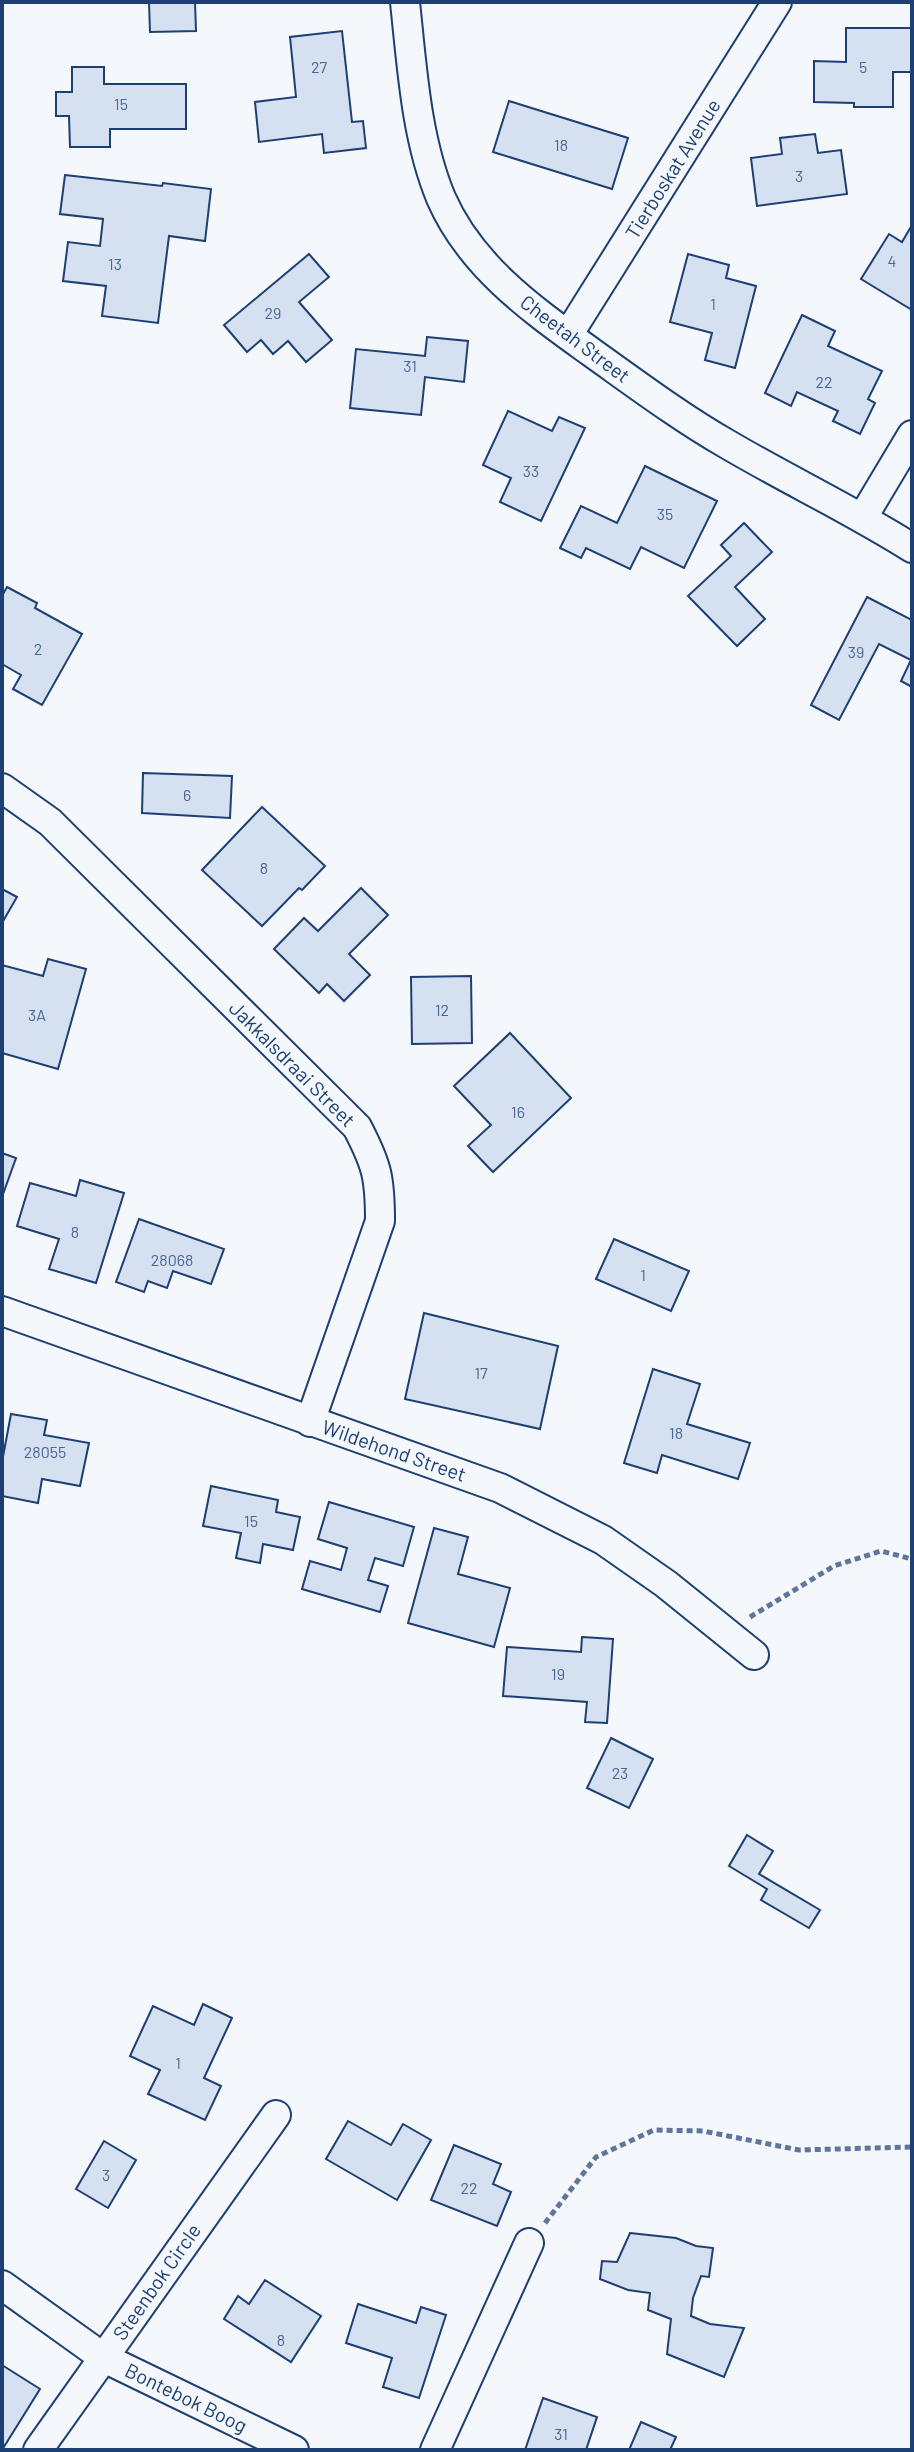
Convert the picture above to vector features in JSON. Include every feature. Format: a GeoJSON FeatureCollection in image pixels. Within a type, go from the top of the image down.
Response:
{"type":"FeatureCollection","features":[{"type":"Feature","properties":{"kind":"street","name":"Cheetah Street"},"geometry":{"type":"LineString","coordinates":[[405,2],[426,151],[442,199],[464,239],[497,280],[568,335],[726,444],[863,517],[912,548]]}},
{"type":"Feature","properties":{"kind":"street","name":"Tierboskat Avenue"},"geometry":{"type":"LineString","coordinates":[[568,335],[777,2]]}},
{"type":"Feature","properties":{"kind":"street"},"geometry":{"type":"LineString","coordinates":[[863,517],[912,435]]}},
{"type":"Feature","properties":{"kind":"street","name":"Jakkalsdraai Street"},"geometry":{"type":"LineString","coordinates":[[2,788],[50,822],[357,1127],[375,1160],[380,1221],[310,1422]]}},
{"type":"Feature","properties":{"kind":"street","name":"Wildehond Street"},"geometry":{"type":"LineString","coordinates":[[2,1311],[500,1488],[603,1540],[666,1584],[754,1655]]}},
{"type":"Feature","properties":{"kind":"street","name":"Steenbok Circle"},"geometry":{"type":"LineString","coordinates":[[38,2450],[276,2115]]}},
{"type":"Feature","properties":{"kind":"street"},"geometry":{"type":"LineString","coordinates":[[435,2450],[529,2243]]}},
{"type":"Feature","properties":{"kind":"street","name":"Bontebok Boog"},"geometry":{"type":"LineString","coordinates":[[2,2285],[104,2358],[294,2450]]}},
{"type":"Feature","properties":{"kind":"path"},"geometry":{"type":"LineString","coordinates":[[725,1632],[834,1566],[881,1551],[912,1559]]}},
{"type":"Feature","properties":{"kind":"path"},"geometry":{"type":"LineString","coordinates":[[529,2243],[596,2157],[654,2130],[703,2131],[799,2150],[912,2147]]}},
{"type":"Feature","properties":{"kind":"building"},"geometry":{"type":"Polygon","coordinates":[[[149,2],[195,2],[196,31],[150,32],[149,2]]]}},
{"type":"Feature","properties":{"kind":"building"},"geometry":{"type":"Polygon","coordinates":[[[846,28],[912,28],[912,72],[893,72],[893,107],[854,107],[854,103],[814,102],[814,61],[846,62],[846,28]]]}},
{"type":"Feature","properties":{"kind":"building"},"geometry":{"type":"Polygon","coordinates":[[[342,31],[352,122],[363,121],[366,148],[324,153],[322,134],[259,142],[255,102],[296,97],[290,37],[342,31]]]}},
{"type":"Feature","properties":{"kind":"building"},"geometry":{"type":"Polygon","coordinates":[[[72,67],[104,67],[104,84],[186,84],[186,129],[110,129],[110,147],[70,147],[69,116],[56,116],[56,92],[72,92],[72,67]]]}},
{"type":"Feature","properties":{"kind":"building"},"geometry":{"type":"Polygon","coordinates":[[[509,101],[628,138],[612,189],[493,152],[509,101]]]}},
{"type":"Feature","properties":{"kind":"building"},"geometry":{"type":"Polygon","coordinates":[[[815,134],[818,153],[841,150],[847,194],[757,206],[751,158],[782,154],[780,138],[815,134]]]}},
{"type":"Feature","properties":{"kind":"building"},"geometry":{"type":"Polygon","coordinates":[[[65,175],[211,189],[205,241],[169,236],[158,323],[102,316],[106,286],[63,281],[68,242],[100,246],[103,219],[60,214],[65,175]]]}},
{"type":"Feature","properties":{"kind":"building"},"geometry":{"type":"Polygon","coordinates":[[[912,225],[912,310],[861,279],[889,234],[902,242],[912,225]]]}},
{"type":"Feature","properties":{"kind":"building"},"geometry":{"type":"Polygon","coordinates":[[[309,254],[329,277],[299,302],[332,340],[306,362],[288,341],[273,354],[261,340],[247,352],[224,325],[309,254]]]}},
{"type":"Feature","properties":{"kind":"building"},"geometry":{"type":"Polygon","coordinates":[[[688,254],[729,265],[726,278],[756,286],[735,368],[705,360],[712,333],[670,322],[688,254]]]}},
{"type":"Feature","properties":{"kind":"building"},"geometry":{"type":"Polygon","coordinates":[[[802,315],[835,331],[828,346],[882,371],[868,399],[875,403],[860,434],[833,421],[838,411],[797,392],[791,406],[765,393],[802,315]]]}},
{"type":"Feature","properties":{"kind":"building"},"geometry":{"type":"Polygon","coordinates":[[[427,337],[468,341],[464,382],[425,377],[421,415],[350,408],[356,349],[425,356],[427,337]]]}},
{"type":"Feature","properties":{"kind":"building"},"geometry":{"type":"Polygon","coordinates":[[[508,411],[552,431],[559,417],[585,428],[541,521],[500,502],[511,478],[483,465],[508,411]]]}},
{"type":"Feature","properties":{"kind":"building"},"geometry":{"type":"Polygon","coordinates":[[[645,466],[717,501],[684,568],[641,547],[630,569],[586,548],[581,558],[560,548],[581,506],[617,523],[645,466]]]}},
{"type":"Feature","properties":{"kind":"building"},"geometry":{"type":"Polygon","coordinates":[[[744,523],[772,552],[735,587],[765,619],[737,646],[688,596],[731,556],[721,545],[744,523]]]}},
{"type":"Feature","properties":{"kind":"building"},"geometry":{"type":"Polygon","coordinates":[[[7,587],[37,603],[35,608],[82,634],[42,705],[13,689],[21,675],[2,664],[2,596],[7,587]]]}},
{"type":"Feature","properties":{"kind":"building"},"geometry":{"type":"Polygon","coordinates":[[[867,597],[912,620],[912,687],[901,681],[911,660],[879,644],[839,720],[811,705],[867,597]]]}},
{"type":"Feature","properties":{"kind":"building"},"geometry":{"type":"Polygon","coordinates":[[[143,773],[232,776],[230,818],[142,813],[143,773]]]}},
{"type":"Feature","properties":{"kind":"building"},"geometry":{"type":"Polygon","coordinates":[[[262,807],[325,866],[262,926],[202,870],[262,807]]]}},
{"type":"Feature","properties":{"kind":"building"},"geometry":{"type":"Polygon","coordinates":[[[361,888],[388,915],[349,954],[370,975],[344,1001],[327,984],[319,993],[274,949],[304,918],[318,931],[361,888]]]}},
{"type":"Feature","properties":{"kind":"building"},"geometry":{"type":"Polygon","coordinates":[[[2,889],[17,897],[2,923],[2,889]]]}},
{"type":"Feature","properties":{"kind":"building"},"geometry":{"type":"Polygon","coordinates":[[[48,959],[86,969],[58,1069],[2,1053],[2,965],[43,976],[48,959]]]}},
{"type":"Feature","properties":{"kind":"building"},"geometry":{"type":"Polygon","coordinates":[[[471,976],[472,1043],[412,1044],[411,977],[471,976]]]}},
{"type":"Feature","properties":{"kind":"building"},"geometry":{"type":"Polygon","coordinates":[[[510,1033],[571,1098],[493,1172],[468,1146],[491,1125],[454,1086],[510,1033]]]}},
{"type":"Feature","properties":{"kind":"building"},"geometry":{"type":"Polygon","coordinates":[[[2,1153],[16,1158],[2,1197],[2,1153]]]}},
{"type":"Feature","properties":{"kind":"building"},"geometry":{"type":"Polygon","coordinates":[[[80,1180],[124,1193],[96,1283],[49,1269],[59,1239],[17,1226],[30,1183],[76,1196],[80,1180]]]}},
{"type":"Feature","properties":{"kind":"building"},"geometry":{"type":"Polygon","coordinates":[[[139,1219],[224,1249],[211,1284],[173,1271],[167,1288],[148,1281],[144,1292],[116,1282],[139,1219]]]}},
{"type":"Feature","properties":{"kind":"building"},"geometry":{"type":"Polygon","coordinates":[[[614,1239],[689,1271],[671,1311],[596,1279],[614,1239]]]}},
{"type":"Feature","properties":{"kind":"building"},"geometry":{"type":"Polygon","coordinates":[[[424,1313],[558,1346],[540,1429],[405,1399],[424,1313]]]}},
{"type":"Feature","properties":{"kind":"building"},"geometry":{"type":"Polygon","coordinates":[[[653,1369],[700,1384],[687,1424],[750,1443],[738,1479],[662,1455],[657,1473],[624,1463],[653,1369]]]}},
{"type":"Feature","properties":{"kind":"building"},"geometry":{"type":"Polygon","coordinates":[[[11,1414],[47,1420],[44,1435],[89,1443],[80,1486],[42,1479],[38,1503],[2,1496],[2,1462],[11,1414]]]}},
{"type":"Feature","properties":{"kind":"building"},"geometry":{"type":"Polygon","coordinates":[[[211,1486],[278,1500],[276,1512],[300,1517],[293,1550],[263,1544],[260,1563],[236,1558],[241,1533],[203,1526],[211,1486]]]}},
{"type":"Feature","properties":{"kind":"building"},"geometry":{"type":"Polygon","coordinates":[[[329,1502],[414,1527],[403,1566],[375,1558],[368,1580],[388,1586],[380,1612],[302,1589],[310,1561],[341,1570],[347,1548],[318,1539],[329,1502]]]}},
{"type":"Feature","properties":{"kind":"building"},"geometry":{"type":"Polygon","coordinates":[[[434,1528],[468,1537],[458,1574],[510,1588],[494,1647],[408,1623],[434,1528]]]}},
{"type":"Feature","properties":{"kind":"building"},"geometry":{"type":"Polygon","coordinates":[[[582,1637],[613,1639],[607,1723],[585,1722],[587,1702],[503,1696],[507,1647],[581,1652],[582,1637]]]}},
{"type":"Feature","properties":{"kind":"building"},"geometry":{"type":"Polygon","coordinates":[[[611,1738],[653,1759],[629,1808],[587,1788],[611,1738]]]}},
{"type":"Feature","properties":{"kind":"building"},"geometry":{"type":"Polygon","coordinates":[[[747,1835],[773,1851],[759,1874],[820,1910],[809,1928],[761,1900],[767,1889],[729,1866],[747,1835]]]}},
{"type":"Feature","properties":{"kind":"building"},"geometry":{"type":"Polygon","coordinates":[[[203,2004],[232,2018],[204,2078],[221,2086],[205,2120],[148,2094],[160,2070],[130,2056],[153,2006],[194,2025],[203,2004]]]}},
{"type":"Feature","properties":{"kind":"building"},"geometry":{"type":"Polygon","coordinates":[[[348,2121],[391,2145],[403,2124],[431,2140],[397,2200],[326,2159],[348,2121]]]}},
{"type":"Feature","properties":{"kind":"building"},"geometry":{"type":"Polygon","coordinates":[[[104,2141],[136,2160],[108,2208],[76,2189],[104,2141]]]}},
{"type":"Feature","properties":{"kind":"building"},"geometry":{"type":"Polygon","coordinates":[[[454,2145],[501,2164],[493,2184],[511,2192],[497,2226],[431,2200],[454,2145]]]}},
{"type":"Feature","properties":{"kind":"building"},"geometry":{"type":"Polygon","coordinates":[[[630,2233],[676,2238],[696,2246],[713,2248],[709,2277],[701,2276],[693,2298],[691,2316],[710,2324],[744,2328],[724,2377],[667,2354],[671,2319],[648,2310],[650,2293],[628,2290],[600,2279],[602,2261],[617,2262],[630,2233]]]}},
{"type":"Feature","properties":{"kind":"building"},"geometry":{"type":"Polygon","coordinates":[[[265,2280],[321,2316],[291,2362],[224,2319],[238,2296],[249,2304],[265,2280]]]}},
{"type":"Feature","properties":{"kind":"building"},"geometry":{"type":"Polygon","coordinates":[[[358,2304],[416,2323],[421,2307],[446,2315],[419,2398],[383,2387],[392,2358],[346,2343],[358,2304]]]}},
{"type":"Feature","properties":{"kind":"building"},"geometry":{"type":"Polygon","coordinates":[[[2,2365],[40,2389],[2,2450],[2,2365]]]}},
{"type":"Feature","properties":{"kind":"building"},"geometry":{"type":"Polygon","coordinates":[[[543,2398],[597,2417],[586,2450],[525,2450],[543,2398]]]}},
{"type":"Feature","properties":{"kind":"building"},"geometry":{"type":"Polygon","coordinates":[[[641,2422],[676,2437],[670,2450],[629,2450],[641,2422]]]}}]}
